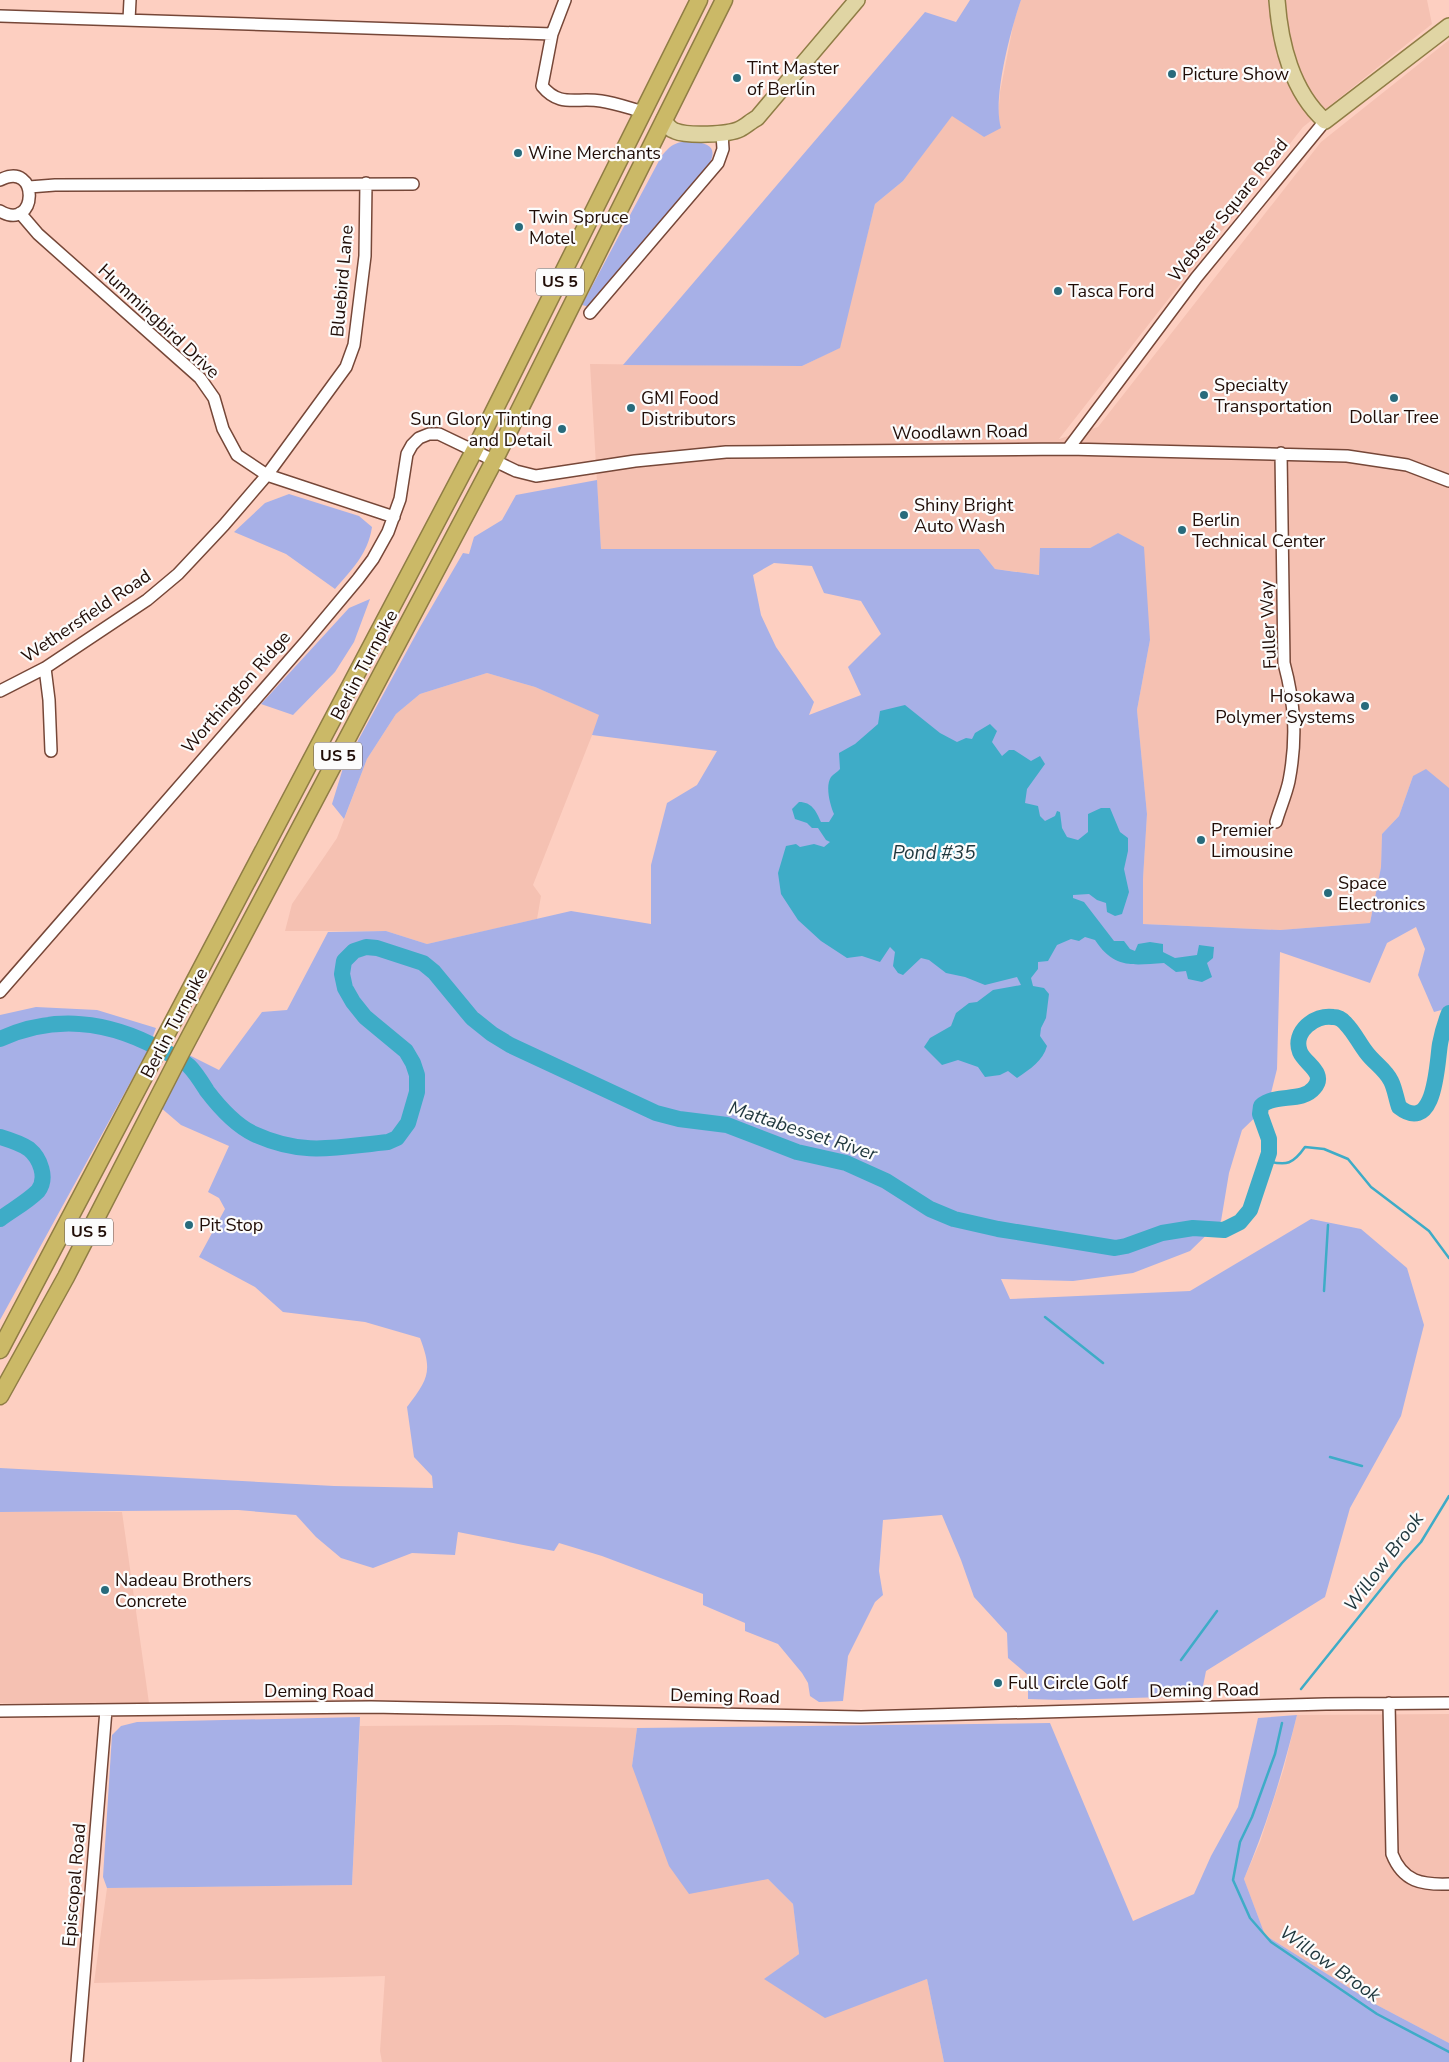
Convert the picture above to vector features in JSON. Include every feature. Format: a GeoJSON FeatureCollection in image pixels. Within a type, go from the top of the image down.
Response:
{"type":"FeatureCollection","features":[{"type":"Feature","properties":{"kind":"highway","name":"Berlin Turnpike"},"geometry":{"type":"LineString","coordinates":[[0,1350],[474,451],[699,0]]}},
{"type":"Feature","properties":{"kind":"highway","name":"Berlin Turnpike"},"geometry":{"type":"LineString","coordinates":[[0,1396],[66,1277],[174,1066],[494,461],[724,0]]}},
{"type":"Feature","properties":{"kind":"main road"},"geometry":{"type":"LineString","coordinates":[[644,112],[664,120],[667,127],[673,131],[686,134],[722,134],[740,129],[757,118],[857,0]]}},
{"type":"Feature","properties":{"kind":"main road"},"geometry":{"type":"LineString","coordinates":[[1277,0],[1283,41],[1294,76],[1306,100],[1325,121]]}},
{"type":"Feature","properties":{"kind":"main road","name":"Webster Square Road"},"geometry":{"type":"LineString","coordinates":[[1325,121],[1449,26]]}},
{"type":"Feature","properties":{"kind":"street"},"geometry":{"type":"LineString","coordinates":[[129,20],[130,0]]}},
{"type":"Feature","properties":{"kind":"street"},"geometry":{"type":"LineString","coordinates":[[565,0],[552,34],[542,86],[550,96],[561,100],[600,101],[644,112]]}},
{"type":"Feature","properties":{"kind":"street"},"geometry":{"type":"LineString","coordinates":[[0,16],[552,34]]}},
{"type":"Feature","properties":{"kind":"street","name":"Webster Square Road"},"geometry":{"type":"LineString","coordinates":[[1068,448],[1196,278],[1325,121]]}},
{"type":"Feature","properties":{"kind":"street"},"geometry":{"type":"LineString","coordinates":[[590,312],[718,163],[723,149],[722,134]]}},
{"type":"Feature","properties":{"kind":"street"},"geometry":{"type":"LineString","coordinates":[[0,180],[9,176],[17,177],[25,182],[31,196],[29,202],[20,213],[11,215],[0,212]]}},
{"type":"Feature","properties":{"kind":"street","name":"Bluebird Lane"},"geometry":{"type":"LineString","coordinates":[[268,474],[346,367],[354,345],[365,256],[366,183]]}},
{"type":"Feature","properties":{"kind":"street"},"geometry":{"type":"LineString","coordinates":[[28,187],[55,185],[413,184]]}},
{"type":"Feature","properties":{"kind":"street","name":"Hummingbird Drive"},"geometry":{"type":"LineString","coordinates":[[20,213],[38,234],[200,378],[214,398],[223,429],[237,455],[268,474],[394,517]]}},
{"type":"Feature","properties":{"kind":"street","name":"Worthington Ridge"},"geometry":{"type":"LineString","coordinates":[[0,992],[316,630],[373,560],[385,539],[394,517],[403,484],[407,454],[412,445],[419,438],[429,434],[439,434],[474,451]]}},
{"type":"Feature","properties":{"kind":"street","name":"Woodlawn Road"},"geometry":{"type":"LineString","coordinates":[[474,451],[516,471],[536,476],[635,461],[726,452],[1068,448],[1347,456],[1406,465],[1449,481]]}},
{"type":"Feature","properties":{"kind":"street","name":"Fuller Way"},"geometry":{"type":"LineString","coordinates":[[1276,822],[1289,782],[1295,733],[1293,695],[1284,663],[1281,453]]}},
{"type":"Feature","properties":{"kind":"street","name":"Wethersfield Road"},"geometry":{"type":"LineString","coordinates":[[0,691],[44,668],[147,600],[191,560],[268,474]]}},
{"type":"Feature","properties":{"kind":"street"},"geometry":{"type":"LineString","coordinates":[[44,668],[49,700],[51,752]]}},
{"type":"Feature","properties":{"kind":"street","name":"Deming Road"},"geometry":{"type":"LineString","coordinates":[[0,1711],[372,1707],[861,1717],[1449,1703]]}},
{"type":"Feature","properties":{"kind":"street"},"geometry":{"type":"LineString","coordinates":[[1389,1704],[1392,1854],[1403,1873],[1413,1880],[1423,1883],[1449,1884]]}},
{"type":"Feature","properties":{"kind":"street","name":"Episcopal Road"},"geometry":{"type":"LineString","coordinates":[[77,2062],[106,1710]]}},
{"type":"Feature","properties":{"kind":"shaded area"},"geometry":{"type":"Polygon","coordinates":[[[970,0],[1021,0],[1012,28],[1001,82],[999,115],[1001,128],[984,137],[952,116],[903,181],[875,204],[840,348],[802,366],[623,365],[925,12],[956,22],[970,0]]]}},
{"type":"Feature","properties":{"kind":"shaded area"},"geometry":{"type":"Polygon","coordinates":[[[1021,0],[1427,0],[1432,24],[1303,127],[1059,439],[1098,427],[1321,142],[1449,40],[1449,788],[1413,776],[1399,816],[1382,834],[1381,867],[1370,923],[1280,930],[1143,924],[1143,879],[1147,814],[1137,710],[1150,640],[1118,534],[1090,548],[1040,548],[1040,575],[995,569],[979,549],[601,549],[590,364],[802,366],[839,348],[875,204],[903,181],[952,115],[984,137],[998,119],[1000,92],[1014,21],[1021,0]]]}},
{"type":"Feature","properties":{"kind":"shaded area"},"geometry":{"type":"Polygon","coordinates":[[[693,141],[704,143],[712,150],[712,159],[709,165],[590,307],[582,305],[661,157],[675,144],[693,141]]]}},
{"type":"Feature","properties":{"kind":"shaded area"},"geometry":{"type":"Polygon","coordinates":[[[597,480],[601,549],[979,549],[995,569],[1039,575],[1040,548],[1090,548],[1118,533],[1144,547],[1150,640],[1137,710],[1147,814],[1143,879],[1143,924],[1280,930],[1370,923],[1381,867],[1382,834],[1399,816],[1413,776],[1426,769],[1449,788],[1449,1008],[1434,1012],[1418,975],[1425,949],[1416,927],[1387,943],[1370,983],[1280,952],[1277,1069],[1268,1105],[1242,1130],[1229,1173],[1221,1221],[1190,1251],[1133,1273],[1073,1281],[1001,1279],[1010,1299],[1190,1291],[1311,1219],[1361,1229],[1407,1268],[1424,1325],[1401,1416],[1350,1508],[1325,1597],[1206,1671],[1201,1696],[1060,1700],[1028,1699],[1028,1675],[1008,1658],[1007,1633],[974,1597],[942,1515],[883,1520],[879,1571],[883,1595],[875,1602],[848,1656],[843,1701],[819,1702],[810,1696],[808,1683],[802,1673],[778,1644],[745,1631],[745,1623],[703,1605],[703,1594],[602,1556],[559,1543],[554,1551],[458,1532],[455,1555],[412,1553],[373,1568],[341,1558],[316,1537],[296,1515],[238,1510],[0,1512],[0,1468],[334,1486],[433,1488],[432,1476],[414,1457],[407,1407],[420,1389],[426,1375],[426,1359],[420,1338],[365,1322],[283,1312],[255,1287],[199,1257],[225,1209],[219,1198],[208,1192],[229,1146],[181,1125],[160,1107],[189,1055],[219,1070],[262,1012],[287,1010],[328,932],[386,931],[427,944],[571,911],[651,924],[651,865],[667,803],[697,785],[717,751],[592,735],[599,715],[535,687],[487,673],[420,694],[396,714],[367,759],[344,819],[332,804],[343,768],[463,553],[469,554],[474,537],[502,520],[516,495],[597,480]],[[774,563],[753,575],[761,615],[776,647],[814,702],[809,715],[861,695],[848,667],[881,634],[861,601],[824,593],[812,566],[774,563]]]}},
{"type":"Feature","properties":{"kind":"shaded area"},"geometry":{"type":"Polygon","coordinates":[[[289,494],[359,516],[372,527],[363,553],[335,589],[286,554],[234,532],[265,503],[289,494]]]}},
{"type":"Feature","properties":{"kind":"shaded area"},"geometry":{"type":"Polygon","coordinates":[[[370,599],[354,642],[335,672],[293,715],[261,704],[349,608],[370,599]]]}},
{"type":"Feature","properties":{"kind":"shaded area"},"geometry":{"type":"Polygon","coordinates":[[[487,673],[535,687],[600,715],[533,885],[541,896],[537,919],[427,944],[386,931],[285,931],[292,904],[337,838],[367,759],[396,714],[420,694],[487,673]]]}},
{"type":"Feature","properties":{"kind":"shaded area"},"geometry":{"type":"Polygon","coordinates":[[[36,1007],[97,1010],[156,1028],[147,1052],[0,1320],[0,1015],[36,1007]]]}},
{"type":"Feature","properties":{"kind":"shaded area"},"geometry":{"type":"Polygon","coordinates":[[[0,1512],[122,1512],[149,1703],[0,1703],[0,1512]]]}},
{"type":"Feature","properties":{"kind":"shaded area"},"geometry":{"type":"Polygon","coordinates":[[[1449,1714],[1449,2043],[1375,2004],[1265,1935],[1244,1879],[1260,1842],[1284,1768],[1297,1715],[1449,1714]]]}},
{"type":"Feature","properties":{"kind":"shaded area"},"geometry":{"type":"Polygon","coordinates":[[[1297,1715],[1274,1798],[1244,1879],[1265,1935],[1375,2004],[1449,2043],[1449,2062],[944,2062],[927,1979],[825,2018],[764,1979],[799,1954],[793,1904],[768,1879],[689,1894],[669,1866],[632,1766],[637,1728],[1050,1723],[1133,1921],[1194,1894],[1211,1856],[1238,1807],[1258,1718],[1297,1715]]]}},
{"type":"Feature","properties":{"kind":"shaded area"},"geometry":{"type":"Polygon","coordinates":[[[360,1717],[352,1885],[107,1888],[103,1877],[112,1735],[121,1726],[137,1722],[360,1717]]]}},
{"type":"Feature","properties":{"kind":"shaded area"},"geometry":{"type":"Polygon","coordinates":[[[508,1725],[637,1728],[632,1766],[768,1879],[793,1904],[799,1954],[765,1979],[825,2017],[927,1979],[944,2062],[382,2062],[380,2051],[385,1976],[94,1983],[107,1888],[352,1885],[360,1726],[508,1725]]]}},
{"type":"Feature","properties":{"kind":"water","name":"Pond #35"},"geometry":{"type":"Polygon","coordinates":[[[905,705],[940,733],[957,742],[966,738],[972,739],[975,733],[990,724],[997,731],[992,742],[1002,756],[1009,750],[1014,750],[1031,761],[1040,756],[1045,764],[1027,789],[1025,803],[1038,806],[1040,816],[1045,821],[1055,816],[1057,811],[1060,812],[1062,828],[1067,837],[1078,840],[1088,832],[1088,814],[1101,808],[1110,808],[1120,832],[1128,838],[1128,851],[1124,869],[1129,892],[1122,914],[1115,916],[1107,912],[1106,903],[1097,900],[1089,894],[1073,895],[1073,898],[1084,902],[1114,941],[1124,941],[1130,949],[1135,951],[1138,944],[1150,942],[1163,944],[1163,952],[1175,958],[1197,955],[1199,945],[1214,947],[1213,958],[1207,963],[1212,977],[1202,982],[1188,979],[1186,971],[1176,972],[1164,963],[1133,964],[1117,961],[1109,956],[1095,940],[1085,937],[1079,941],[1071,939],[1057,945],[1048,961],[1038,962],[1038,969],[1031,978],[1033,986],[1044,988],[1049,994],[1046,1018],[1041,1028],[1040,1036],[1047,1046],[1035,1064],[1017,1078],[1008,1071],[1000,1075],[985,1077],[978,1067],[958,1060],[942,1065],[924,1047],[930,1038],[951,1026],[956,1013],[969,1003],[977,1002],[993,990],[1021,985],[1017,977],[985,985],[965,977],[946,973],[929,960],[921,958],[903,975],[898,973],[893,966],[895,952],[890,947],[880,962],[862,956],[847,958],[821,941],[798,920],[781,894],[778,873],[786,846],[796,844],[800,847],[814,844],[824,847],[830,842],[826,840],[818,828],[812,828],[807,823],[795,819],[792,809],[799,802],[803,802],[810,805],[821,822],[829,822],[834,814],[828,785],[831,777],[840,769],[839,753],[855,744],[878,724],[880,711],[905,705]]]}},
{"type":"Feature","properties":{"kind":"waterway","name":"Mattabesset River"},"geometry":{"type":"LineString","coordinates":[[0,1039],[20,1031],[61,1024],[81,1024],[121,1032],[186,1063],[223,1110],[240,1126],[254,1134],[289,1146],[305,1148],[336,1148],[388,1142],[397,1138],[408,1123],[417,1092],[417,1075],[406,1051],[365,1017],[353,1002],[345,988],[342,974],[344,961],[354,951],[366,947],[377,948],[423,963],[434,972],[472,1018],[510,1045],[656,1113],[679,1119],[727,1125],[797,1152],[846,1163],[886,1181],[930,1209],[954,1219],[998,1229],[1115,1248],[1162,1233],[1193,1228],[1224,1230],[1240,1222],[1250,1210],[1269,1153],[1269,1139],[1260,1114],[1261,1106],[1274,1100],[1309,1093],[1317,1083],[1317,1073],[1300,1052],[1298,1045],[1302,1031],[1313,1021],[1326,1017],[1337,1018],[1343,1021],[1352,1030],[1363,1049],[1389,1077],[1394,1087],[1399,1107],[1411,1113],[1421,1112],[1432,1093],[1441,1040],[1449,1013]]}},
{"type":"Feature","properties":{"kind":"waterway","name":"Mattabesset River"},"geometry":{"type":"LineString","coordinates":[[0,1137],[19,1143],[29,1149],[39,1163],[42,1174],[41,1186],[38,1191],[0,1219]]}},
{"type":"Feature","properties":{"kind":"waterway","name":"Willow Brook"},"geometry":{"type":"LineString","coordinates":[[1267,1161],[1289,1162],[1297,1157],[1305,1147],[1324,1149],[1348,1159],[1371,1187],[1429,1231],[1449,1258]]}},
{"type":"Feature","properties":{"kind":"waterway"},"geometry":{"type":"LineString","coordinates":[[1324,1291],[1328,1225]]}},
{"type":"Feature","properties":{"kind":"waterway"},"geometry":{"type":"LineString","coordinates":[[1045,1317],[1103,1363]]}},
{"type":"Feature","properties":{"kind":"waterway"},"geometry":{"type":"LineString","coordinates":[[1330,1457],[1362,1466]]}},
{"type":"Feature","properties":{"kind":"waterway","name":"Willow Brook"},"geometry":{"type":"LineString","coordinates":[[1301,1689],[1421,1542],[1449,1496]]}},
{"type":"Feature","properties":{"kind":"waterway"},"geometry":{"type":"LineString","coordinates":[[1181,1660],[1217,1611]]}},
{"type":"Feature","properties":{"kind":"waterway","name":"Willow Brook"},"geometry":{"type":"LineString","coordinates":[[1282,1723],[1275,1754],[1252,1817],[1240,1842],[1233,1880],[1250,1918],[1271,1942],[1377,2014],[1449,2052]]}},
{"type":"Feature","properties":{"kind":"place","name":"Picture Show"},"geometry":{"type":"Point","coordinates":[1172,74]}},
{"type":"Feature","properties":{"kind":"place","name":"Tint Master of Berlin"},"geometry":{"type":"Point","coordinates":[737,78]}},
{"type":"Feature","properties":{"kind":"place","name":"Wine Merchants"},"geometry":{"type":"Point","coordinates":[518,153]}},
{"type":"Feature","properties":{"kind":"place","name":"Twin Spruce Motel"},"geometry":{"type":"Point","coordinates":[519,227]}},
{"type":"Feature","properties":{"kind":"place","name":"Tasca Ford"},"geometry":{"type":"Point","coordinates":[1058,291]}},
{"type":"Feature","properties":{"kind":"place","name":"Specialty Transportation"},"geometry":{"type":"Point","coordinates":[1204,395]}},
{"type":"Feature","properties":{"kind":"place","name":"Dollar Tree"},"geometry":{"type":"Point","coordinates":[1394,398]}},
{"type":"Feature","properties":{"kind":"place","name":"GMI Food Distributors"},"geometry":{"type":"Point","coordinates":[631,408]}},
{"type":"Feature","properties":{"kind":"place","name":"Sun Glory Tinting and Detail"},"geometry":{"type":"Point","coordinates":[562,429]}},
{"type":"Feature","properties":{"kind":"place","name":"Shiny Bright Auto Wash"},"geometry":{"type":"Point","coordinates":[904,515]}},
{"type":"Feature","properties":{"kind":"place","name":"Berlin Technical Center"},"geometry":{"type":"Point","coordinates":[1182,530]}},
{"type":"Feature","properties":{"kind":"place","name":"Hosokawa Polymer Systems"},"geometry":{"type":"Point","coordinates":[1365,706]}},
{"type":"Feature","properties":{"kind":"place","name":"Premier Limousine"},"geometry":{"type":"Point","coordinates":[1201,840]}},
{"type":"Feature","properties":{"kind":"place","name":"Space Electronics"},"geometry":{"type":"Point","coordinates":[1328,893]}},
{"type":"Feature","properties":{"kind":"place","name":"Pit Stop"},"geometry":{"type":"Point","coordinates":[189,1225]}},
{"type":"Feature","properties":{"kind":"place","name":"Nadeau Brothers Concrete"},"geometry":{"type":"Point","coordinates":[105,1590]}},
{"type":"Feature","properties":{"kind":"place","name":"Full Circle Golf"},"geometry":{"type":"Point","coordinates":[998,1683]}}]}
